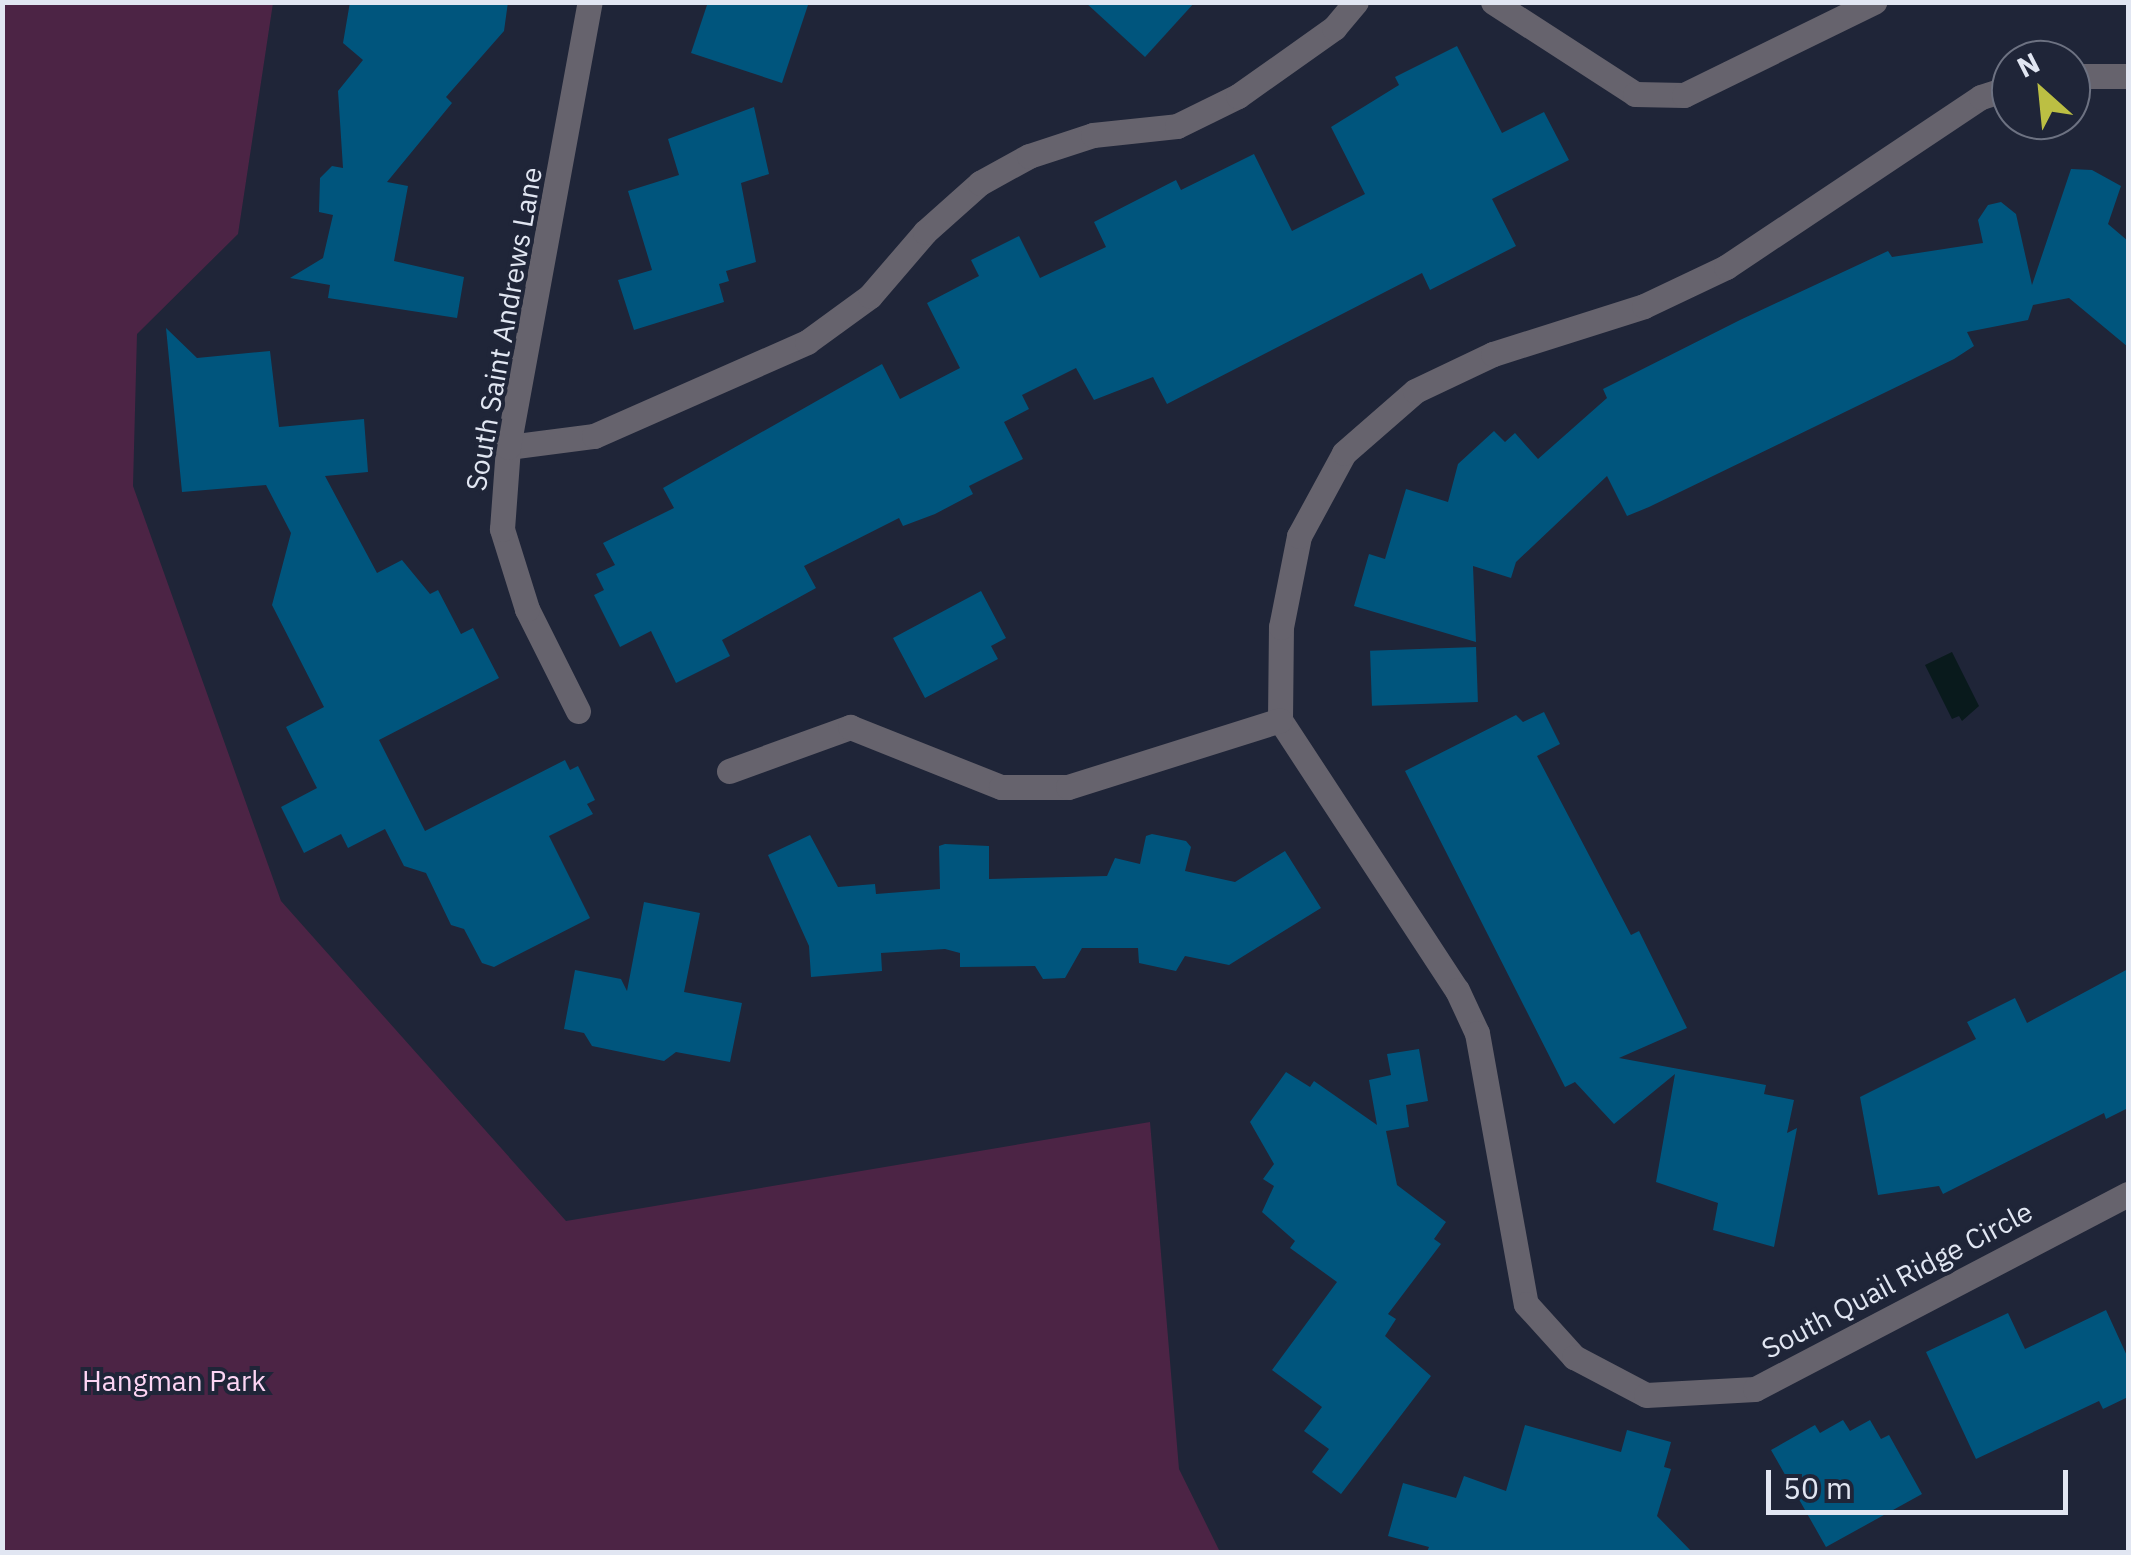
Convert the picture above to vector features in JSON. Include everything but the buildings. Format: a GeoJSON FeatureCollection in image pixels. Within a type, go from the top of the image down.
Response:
{"type":"FeatureCollection","features":[{"type":"Feature","properties":{"kind":"street","name":"South Saint Andrews Lane"},"geometry":{"type":"LineString","coordinates":[[578,712],[527,609],[502,529],[508,447],[590,2]]}},
{"type":"Feature","properties":{"kind":"street"},"geometry":{"type":"LineString","coordinates":[[508,447],[594,436],[806,342],[870,296],[925,232],[980,183],[1029,156],[1093,135],[1177,126],[1238,96],[1334,28],[1356,2]]}},
{"type":"Feature","properties":{"kind":"street"},"geometry":{"type":"LineString","coordinates":[[1493,2],[1635,94],[1684,95],[1874,2]]}},
{"type":"Feature","properties":{"kind":"street"},"geometry":{"type":"LineString","coordinates":[[2091,76],[2128,76]]}},
{"type":"Feature","properties":{"kind":"street"},"geometry":{"type":"LineString","coordinates":[[730,771],[850,727],[1002,787],[1068,787],[1280,720],[1281,627],[1299,536],[1344,453],[1401,403],[1493,354],[1644,306],[1726,267],[1991,94]]}},
{"type":"Feature","properties":{"kind":"street","name":"South Quail Ridge Circle"},"geometry":{"type":"LineString","coordinates":[[1280,720],[1470,1019],[1491,1086],[1508,1231],[1526,1304],[1574,1357],[1646,1395],[1755,1390],[2128,1194]]}},
{"type":"Feature","properties":{"kind":"green space","name":"Hangman Park"},"geometry":{"type":"Polygon","coordinates":[[[3,2],[273,3],[238,234],[137,334],[133,486],[281,901],[566,1221],[1150,1122],[1179,1469],[1220,1552],[3,1552],[3,2]]]}},
{"type":"Feature","properties":{"kind":"shaded area"},"geometry":{"type":"Polygon","coordinates":[[[1952,652],[1979,706],[1962,721],[1959,716],[1952,719],[1925,665],[1952,652]]]}}]}
